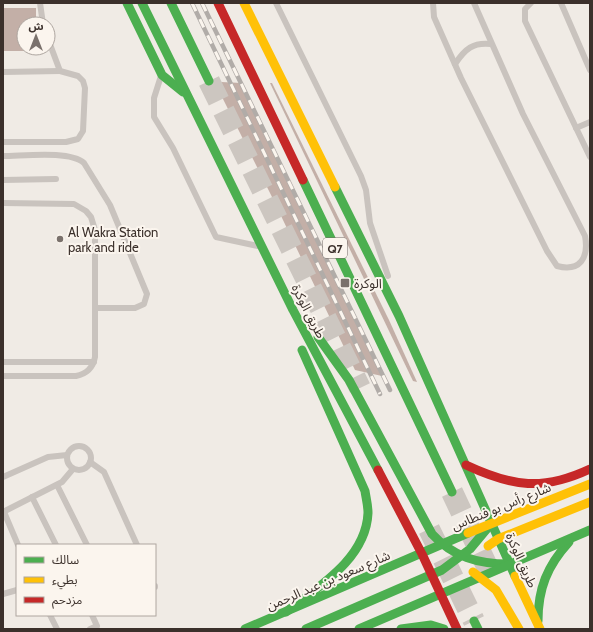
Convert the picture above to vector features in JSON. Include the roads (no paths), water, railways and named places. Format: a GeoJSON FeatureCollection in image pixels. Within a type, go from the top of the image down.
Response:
{"type":"FeatureCollection","features":[{"type":"Feature","properties":{"kind":"main road"},"geometry":{"type":"LineString","coordinates":[[127,3],[162,75],[187,95]]}},
{"type":"Feature","properties":{"kind":"main road","name":"طريق الوكرة"},"geometry":{"type":"LineString","coordinates":[[142,3],[293,310],[422,554],[457,629]]}},
{"type":"Feature","properties":{"kind":"main road"},"geometry":{"type":"LineString","coordinates":[[171,3],[209,81]]}},
{"type":"Feature","properties":{"kind":"main road","name":"Q7"},"geometry":{"type":"LineString","coordinates":[[218,3],[452,492]]}},
{"type":"Feature","properties":{"kind":"main road","name":"طريق الوكرة"},"geometry":{"type":"LineString","coordinates":[[244,3],[400,316],[509,564],[539,627]]}},
{"type":"Feature","properties":{"kind":"main road"},"geometry":{"type":"LineString","coordinates":[[281,285],[284,312],[290,325]]}},
{"type":"Feature","properties":{"kind":"main road"},"geometry":{"type":"LineString","coordinates":[[293,310],[315,334],[349,380],[432,534],[441,545],[466,558],[493,565],[509,564]]}},
{"type":"Feature","properties":{"kind":"main road"},"geometry":{"type":"LineString","coordinates":[[286,612],[354,554],[364,535],[368,513],[365,491],[296,338]]}},
{"type":"Feature","properties":{"kind":"main road"},"geometry":{"type":"LineString","coordinates":[[466,465],[493,477],[536,484],[555,483],[590,469]]}},
{"type":"Feature","properties":{"kind":"main road","name":"شارع رأس بو فنطاس"},"geometry":{"type":"LineString","coordinates":[[422,554],[492,523],[590,484]]}},
{"type":"Feature","properties":{"kind":"main road"},"geometry":{"type":"LineString","coordinates":[[306,629],[432,576],[498,539],[590,502]]}},
{"type":"Feature","properties":{"kind":"main road"},"geometry":{"type":"LineString","coordinates":[[462,567],[466,558],[492,523]]}},
{"type":"Feature","properties":{"kind":"main road"},"geometry":{"type":"LineString","coordinates":[[359,629],[590,530]]}},
{"type":"Feature","properties":{"kind":"main road"},"geometry":{"type":"LineString","coordinates":[[539,627],[538,601],[544,576],[556,555],[574,537]]}},
{"type":"Feature","properties":{"kind":"main road"},"geometry":{"type":"LineString","coordinates":[[422,554],[462,567],[492,584],[501,595],[519,629]]}},
{"type":"Feature","properties":{"kind":"main road","name":"شارع سعود بن عبد الرحمن"},"geometry":{"type":"LineString","coordinates":[[245,629],[422,554]]}},
{"type":"Feature","properties":{"kind":"main road"},"geometry":{"type":"LineString","coordinates":[[440,595],[451,581]]}},
{"type":"Feature","properties":{"kind":"main road"},"geometry":{"type":"LineString","coordinates":[[401,629],[431,625],[444,629]]}},
{"type":"Feature","properties":{"kind":"lane"},"geometry":{"type":"LineString","coordinates":[[40,3],[42,16]]}},
{"type":"Feature","properties":{"kind":"lane"},"geometry":{"type":"LineString","coordinates":[[276,3],[361,176],[366,190],[370,223],[383,259],[400,316]]}},
{"type":"Feature","properties":{"kind":"lane"},"geometry":{"type":"LineString","coordinates":[[433,3],[434,17],[455,64],[547,252],[557,266],[567,268],[577,264],[586,256],[587,246],[585,236],[523,114],[474,3]]}},
{"type":"Feature","properties":{"kind":"lane"},"geometry":{"type":"LineString","coordinates":[[531,3],[525,9],[525,20],[590,157]]}},
{"type":"Feature","properties":{"kind":"lane"},"geometry":{"type":"LineString","coordinates":[[561,3],[590,70]]}},
{"type":"Feature","properties":{"kind":"lane"},"geometry":{"type":"LineString","coordinates":[[455,64],[470,46],[482,43],[492,44]]}},
{"type":"Feature","properties":{"kind":"lane"},"geometry":{"type":"LineString","coordinates":[[54,56],[60,71]]}},
{"type":"Feature","properties":{"kind":"lane"},"geometry":{"type":"LineString","coordinates":[[3,72],[60,71],[78,76],[83,81],[85,88],[83,131],[78,139],[66,142],[3,142]]}},
{"type":"Feature","properties":{"kind":"lane"},"geometry":{"type":"LineString","coordinates":[[162,75],[154,98],[154,116],[174,148],[216,237],[262,247]]}},
{"type":"Feature","properties":{"kind":"lane"},"geometry":{"type":"LineString","coordinates":[[576,128],[590,122]]}},
{"type":"Feature","properties":{"kind":"lane"},"geometry":{"type":"LineString","coordinates":[[3,156],[75,156],[84,163],[106,199],[147,294],[144,304],[135,308],[95,308]]}},
{"type":"Feature","properties":{"kind":"lane"},"geometry":{"type":"LineString","coordinates":[[3,180],[56,179]]}},
{"type":"Feature","properties":{"kind":"lane"},"geometry":{"type":"LineString","coordinates":[[3,203],[68,203],[74,204],[86,211],[94,223],[95,308],[94,362],[85,373],[76,376],[3,376]]}},
{"type":"Feature","properties":{"kind":"lane"},"geometry":{"type":"LineString","coordinates":[[3,362],[94,362]]}},
{"type":"Feature","properties":{"kind":"lane"},"geometry":{"type":"LineString","coordinates":[[80,446],[88,450],[90,453],[90,462],[81,470],[73,469],[68,462],[67,455],[72,448],[80,446]]}},
{"type":"Feature","properties":{"kind":"lane"},"geometry":{"type":"LineString","coordinates":[[3,477],[48,457],[67,455]]}},
{"type":"Feature","properties":{"kind":"lane"},"geometry":{"type":"LineString","coordinates":[[90,462],[104,472],[137,544]]}},
{"type":"Feature","properties":{"kind":"lane"},"geometry":{"type":"LineString","coordinates":[[18,544],[3,512],[57,485],[66,478],[73,469]]}},
{"type":"Feature","properties":{"kind":"lane"},"geometry":{"type":"LineString","coordinates":[[57,485],[86,544]]}},
{"type":"Feature","properties":{"kind":"lane"},"geometry":{"type":"LineString","coordinates":[[32,498],[55,544]]}},
{"type":"Feature","properties":{"kind":"lane"},"geometry":{"type":"LineString","coordinates":[[3,594],[16,590]]}},
{"type":"Feature","properties":{"kind":"lane"},"geometry":{"type":"LineString","coordinates":[[50,616],[57,629]]}},
{"type":"Feature","properties":{"kind":"lane"},"geometry":{"type":"LineString","coordinates":[[90,629],[97,626],[92,616]]}},
{"type":"Feature","properties":{"kind":"tunnel"},"geometry":{"type":"LineString","coordinates":[[209,81],[360,388]]}},
{"type":"Feature","properties":{"kind":"tunnel"},"geometry":{"type":"LineString","coordinates":[[452,492],[493,579]]}},
{"type":"Feature","properties":{"kind":"tunnel"},"geometry":{"type":"LineString","coordinates":[[429,529],[474,621]]}},
{"type":"Feature","properties":{"kind":"railway"},"geometry":{"type":"LineString","coordinates":[[192,3],[380,394]]}},
{"type":"Feature","properties":{"kind":"railway"},"geometry":{"type":"LineString","coordinates":[[202,3],[390,390]]}},
{"type":"Feature","properties":{"kind":"place","name":"Al Wakra Station park and ride"},"geometry":{"type":"Point","coordinates":[60,239]}},
{"type":"Feature","properties":{"kind":"place","name":"الوكرة"},"geometry":{"type":"Point","coordinates":[345,283]}}]}
